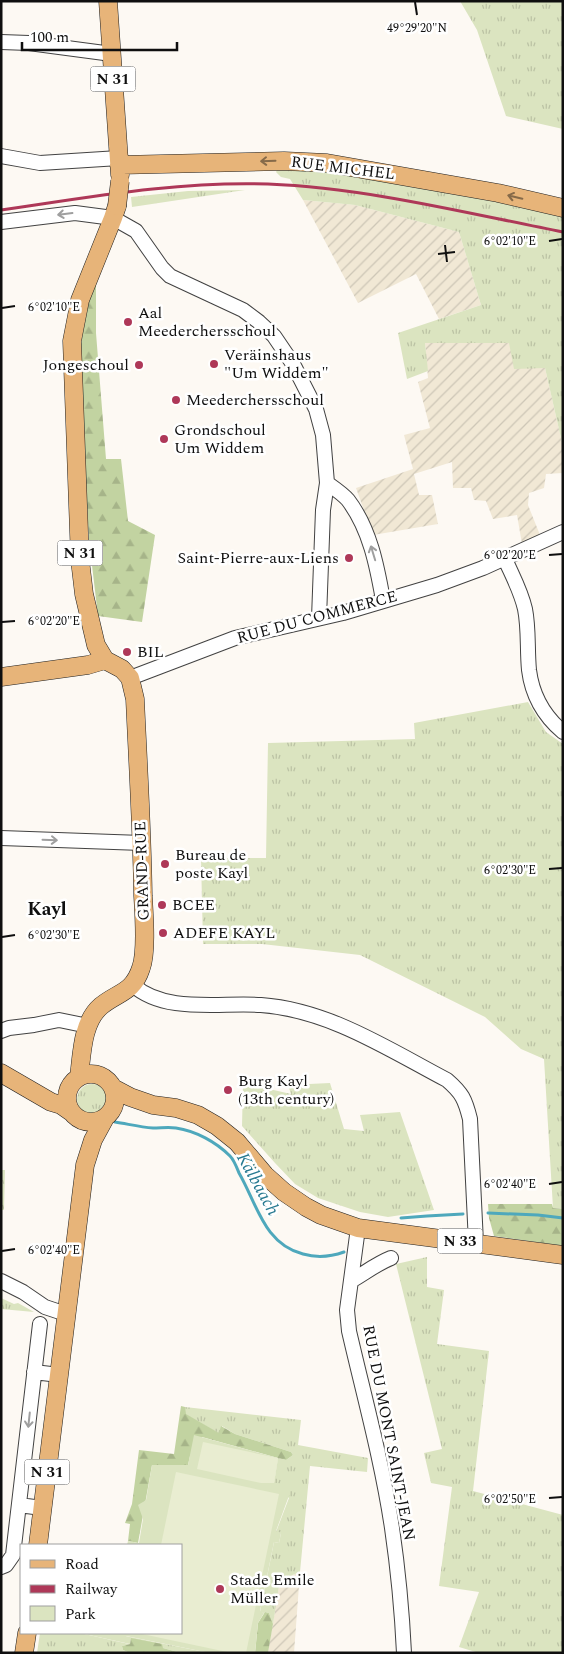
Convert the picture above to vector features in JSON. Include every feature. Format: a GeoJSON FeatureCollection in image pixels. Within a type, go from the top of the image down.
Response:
{"type":"FeatureCollection","features":[{"type":"Feature","properties":{"kind":"main road","name":"N 31"},"geometry":{"type":"LineString","coordinates":[[105,660],[96,645],[90,625],[80,560],[72,341],[80,300],[115,212],[119,168],[108,1]]}},
{"type":"Feature","properties":{"kind":"main road","name":"RUE MICHEL"},"geometry":{"type":"LineString","coordinates":[[119,168],[284,161],[327,163],[498,193],[563,208]]}},
{"type":"Feature","properties":{"kind":"main road"},"geometry":{"type":"LineString","coordinates":[[1,677],[88,665],[105,660],[122,669],[130,678]]}},
{"type":"Feature","properties":{"kind":"main road","name":"GRAND-RUE"},"geometry":{"type":"LineString","coordinates":[[130,678],[135,699],[142,843],[144,937],[142,967],[133,985]]}},
{"type":"Feature","properties":{"kind":"main road"},"geometry":{"type":"LineString","coordinates":[[75,1115],[68,1104],[67,1095],[74,1082],[86,1034],[94,1014],[101,1006],[133,985]]}},
{"type":"Feature","properties":{"kind":"main road"},"geometry":{"type":"LineString","coordinates":[[86,1034],[92,1060],[101,1076]]}},
{"type":"Feature","properties":{"kind":"main road"},"geometry":{"type":"LineString","coordinates":[[1,1073],[52,1102],[61,1105],[87,1122],[96,1122],[108,1115],[114,1105],[115,1096],[113,1088],[108,1081],[94,1074],[52,1090],[32,1090]]}},
{"type":"Feature","properties":{"kind":"main road","name":"N 33"},"geometry":{"type":"LineString","coordinates":[[113,1088],[130,1097],[153,1105],[176,1108],[198,1115],[217,1126],[237,1142],[265,1175],[284,1192],[320,1215],[358,1228],[563,1256]]}},
{"type":"Feature","properties":{"kind":"main road","name":"N 33"},"geometry":{"type":"LineString","coordinates":[[108,1115],[130,1107],[153,1105]]}},
{"type":"Feature","properties":{"kind":"main road","name":"N 31"},"geometry":{"type":"LineString","coordinates":[[38,1544],[85,1165],[84,1139],[75,1115]]}},
{"type":"Feature","properties":{"kind":"main road","name":"N 31"},"geometry":{"type":"LineString","coordinates":[[85,1165],[93,1140],[108,1115]]}},
{"type":"Feature","properties":{"kind":"main road"},"geometry":{"type":"LineString","coordinates":[[24,1653],[27,1634]]}},
{"type":"Feature","properties":{"kind":"street"},"geometry":{"type":"LineString","coordinates":[[1,42],[29,43],[112,54]]}},
{"type":"Feature","properties":{"kind":"street"},"geometry":{"type":"LineString","coordinates":[[1,156],[40,163],[119,168]]}},
{"type":"Feature","properties":{"kind":"street"},"geometry":{"type":"LineString","coordinates":[[1,222],[75,213],[115,212],[136,231],[162,268],[170,276],[243,310],[274,336],[292,364],[316,409],[323,434],[327,483],[323,510],[319,618]]}},
{"type":"Feature","properties":{"kind":"street"},"geometry":{"type":"LineString","coordinates":[[327,483],[348,499],[366,529],[383,600]]}},
{"type":"Feature","properties":{"kind":"street","name":"RUE DU COMMERCE"},"geometry":{"type":"LineString","coordinates":[[130,678],[235,638],[343,613],[470,574],[563,532]]}},
{"type":"Feature","properties":{"kind":"street"},"geometry":{"type":"LineString","coordinates":[[505,559],[515,580],[524,607],[528,633],[529,670],[534,692],[543,711],[563,732]]}},
{"type":"Feature","properties":{"kind":"street"},"geometry":{"type":"LineString","coordinates":[[1,838],[142,843]]}},
{"type":"Feature","properties":{"kind":"street"},"geometry":{"type":"LineString","coordinates":[[133,985],[142,994],[181,1003],[259,1005],[309,1013],[336,1022],[447,1080],[459,1090],[466,1104],[470,1119],[476,1243]]}},
{"type":"Feature","properties":{"kind":"street"},"geometry":{"type":"LineString","coordinates":[[3,1030],[59,1020],[86,1034]]}},
{"type":"Feature","properties":{"kind":"street","name":"RUE DU MONT SAINT-JEAN"},"geometry":{"type":"LineString","coordinates":[[358,1228],[347,1310],[349,1331],[381,1468],[392,1528],[404,1653]]}},
{"type":"Feature","properties":{"kind":"street"},"geometry":{"type":"LineString","coordinates":[[351,1281],[378,1263],[390,1258]]}},
{"type":"Feature","properties":{"kind":"street"},"geometry":{"type":"LineString","coordinates":[[1,1281],[23,1292],[45,1307],[66,1314]]}},
{"type":"Feature","properties":{"kind":"street"},"geometry":{"type":"LineString","coordinates":[[1,1567],[6,1565],[13,1555],[40,1324]]}},
{"type":"Feature","properties":{"kind":"street"},"geometry":{"type":"LineString","coordinates":[[34,1372],[59,1376]]}},
{"type":"Feature","properties":{"kind":"street"},"geometry":{"type":"LineString","coordinates":[[19,1505],[42,1508]]}},
{"type":"Feature","properties":{"kind":"shaded area"},"geometry":{"type":"Polygon","coordinates":[[[303,200],[355,205],[459,232],[481,305],[439,319],[416,274],[358,303],[303,200]]]}},
{"type":"Feature","properties":{"kind":"shaded area"},"geometry":{"type":"Polygon","coordinates":[[[425,343],[509,343],[545,368],[563,447],[563,473],[546,474],[544,488],[529,493],[528,505],[540,535],[522,544],[517,515],[493,519],[486,501],[474,500],[471,488],[453,488],[452,462],[414,474],[419,495],[432,495],[438,524],[373,535],[356,488],[413,469],[404,435],[430,428],[418,382],[428,378],[425,343]]]}},
{"type":"Feature","properties":{"kind":"shaded area"},"geometry":{"type":"Polygon","coordinates":[[[300,1572],[294,1653],[268,1653],[280,1580],[300,1572]]]}},
{"type":"Feature","properties":{"kind":"green space"},"geometry":{"type":"Polygon","coordinates":[[[460,1],[563,1],[563,129],[506,116],[477,30],[460,1]]]}},
{"type":"Feature","properties":{"kind":"green space"},"geometry":{"type":"Polygon","coordinates":[[[279,166],[319,166],[563,213],[563,447],[545,368],[514,369],[509,343],[425,343],[428,371],[407,379],[398,333],[481,305],[459,232],[355,205],[303,200],[290,179],[281,177],[276,172],[279,166]]]}},
{"type":"Feature","properties":{"kind":"green space"},"geometry":{"type":"Polygon","coordinates":[[[245,190],[132,207],[131,197],[188,191],[245,190]]]}},
{"type":"Feature","properties":{"kind":"green space"},"geometry":{"type":"Polygon","coordinates":[[[96,278],[96,333],[106,459],[121,459],[128,521],[155,535],[142,622],[98,616],[89,540],[83,433],[81,344],[88,302],[96,278]]]}},
{"type":"Feature","properties":{"kind":"green space"},"geometry":{"type":"Polygon","coordinates":[[[528,702],[546,732],[563,744],[563,1209],[553,1208],[544,1059],[521,1049],[485,1017],[360,955],[262,944],[203,944],[201,858],[266,858],[268,743],[415,739],[414,723],[528,702]]]}},
{"type":"Feature","properties":{"kind":"green space"},"geometry":{"type":"Polygon","coordinates":[[[243,1083],[291,1094],[288,1085],[330,1083],[344,1129],[364,1131],[360,1115],[400,1112],[434,1210],[388,1217],[360,1212],[318,1198],[295,1184],[242,1126],[243,1083]]]}},
{"type":"Feature","properties":{"kind":"green space"},"geometry":{"type":"Polygon","coordinates":[[[92,1084],[103,1088],[107,1099],[103,1110],[92,1114],[81,1110],[77,1099],[81,1088],[92,1084]]]}},
{"type":"Feature","properties":{"kind":"green space"},"geometry":{"type":"Polygon","coordinates":[[[1,1170],[5,1170],[4,1210],[1,1210],[1,1170]]]}},
{"type":"Feature","properties":{"kind":"green space"},"geometry":{"type":"Polygon","coordinates":[[[488,1204],[552,1204],[553,1208],[563,1209],[563,1246],[494,1236],[489,1218],[488,1204]]]}},
{"type":"Feature","properties":{"kind":"green space"},"geometry":{"type":"Polygon","coordinates":[[[427,1257],[427,1287],[444,1290],[437,1344],[489,1351],[473,1491],[563,1515],[563,1653],[479,1653],[459,1647],[479,1592],[439,1586],[452,1487],[431,1483],[424,1453],[442,1449],[396,1264],[427,1257]]]}},
{"type":"Feature","properties":{"kind":"green space"},"geometry":{"type":"Polygon","coordinates":[[[1,1298],[14,1304],[18,1303],[34,1312],[1,1309],[1,1298]]]}},
{"type":"Feature","properties":{"kind":"green space"},"geometry":{"type":"Polygon","coordinates":[[[181,1406],[185,1407],[186,1414],[219,1433],[221,1426],[235,1434],[291,1452],[293,1455],[286,1460],[202,1437],[190,1456],[188,1465],[152,1465],[138,1543],[128,1541],[130,1524],[125,1523],[132,1504],[139,1450],[174,1454],[181,1406]]]}},
{"type":"Feature","properties":{"kind":"green space"},"geometry":{"type":"Polygon","coordinates":[[[185,1407],[301,1420],[298,1445],[368,1458],[367,1472],[310,1466],[300,1572],[280,1580],[273,1624],[269,1613],[265,1612],[263,1615],[264,1613],[260,1612],[274,1542],[279,1543],[281,1533],[276,1532],[289,1498],[274,1483],[278,1458],[286,1460],[293,1455],[291,1452],[235,1434],[222,1426],[220,1434],[185,1414],[185,1407]]]}},
{"type":"Feature","properties":{"kind":"green space","name":"Stade Emile Müller"},"geometry":{"type":"Polygon","coordinates":[[[194,1435],[278,1458],[274,1483],[284,1485],[290,1493],[276,1531],[281,1533],[279,1543],[274,1542],[260,1611],[264,1613],[258,1623],[255,1653],[210,1653],[126,1636],[130,1644],[85,1634],[182,1634],[182,1544],[127,1544],[128,1541],[139,1543],[143,1519],[138,1505],[146,1500],[152,1465],[188,1465],[194,1435]]]}},
{"type":"Feature","properties":{"kind":"green space"},"geometry":{"type":"Polygon","coordinates":[[[203,1442],[278,1458],[274,1483],[261,1483],[197,1469],[203,1442]]]}},
{"type":"Feature","properties":{"kind":"green space","name":"Stade Emile Müller"},"geometry":{"type":"Polygon","coordinates":[[[176,1472],[279,1494],[246,1653],[232,1653],[142,1634],[182,1634],[182,1544],[161,1544],[176,1472]]]}},
{"type":"Feature","properties":{"kind":"green space"},"geometry":{"type":"Polygon","coordinates":[[[265,1612],[269,1613],[273,1624],[268,1653],[255,1653],[258,1623],[265,1612]]]}},
{"type":"Feature","properties":{"kind":"green space"},"geometry":{"type":"Polygon","coordinates":[[[40,1634],[84,1634],[129,1644],[125,1636],[210,1653],[181,1653],[131,1639],[130,1644],[122,1646],[123,1650],[130,1653],[37,1653],[40,1634]]]}},
{"type":"Feature","properties":{"kind":"green space"},"geometry":{"type":"Polygon","coordinates":[[[131,1638],[162,1644],[163,1648],[181,1653],[130,1653],[123,1650],[122,1646],[130,1644],[131,1638]]]}},
{"type":"Feature","properties":{"kind":"waterway","name":"Kälbaach"},"geometry":{"type":"LineString","coordinates":[[115,1122],[148,1128],[176,1128],[205,1138],[218,1146],[231,1158],[263,1221],[279,1241],[290,1249],[313,1256],[334,1255],[344,1252]]}},
{"type":"Feature","properties":{"kind":"waterway","name":"Kälbaach"},"geometry":{"type":"LineString","coordinates":[[488,1213],[563,1218]]}},
{"type":"Feature","properties":{"kind":"waterway","name":"Kälbaach"},"geometry":{"type":"LineString","coordinates":[[401,1218],[463,1214]]}},
{"type":"Feature","properties":{"kind":"railway"},"geometry":{"type":"LineString","coordinates":[[1,210],[167,187],[268,184],[305,186],[379,196],[563,232]]}},
{"type":"Feature","properties":{"kind":"place","name":"Aal Meederchersschoul"},"geometry":{"type":"Point","coordinates":[128,322]}},
{"type":"Feature","properties":{"kind":"place","name":"Veräinshaus \"Um Widdem\""},"geometry":{"type":"Point","coordinates":[214,364]}},
{"type":"Feature","properties":{"kind":"place","name":"Jongeschoul"},"geometry":{"type":"Point","coordinates":[139,365]}},
{"type":"Feature","properties":{"kind":"place","name":"Meederchersschoul"},"geometry":{"type":"Point","coordinates":[176,400]}},
{"type":"Feature","properties":{"kind":"place","name":"Grondschoul Um Widdem"},"geometry":{"type":"Point","coordinates":[164,439]}},
{"type":"Feature","properties":{"kind":"place","name":"Saint-Pierre-aux-Liens"},"geometry":{"type":"Point","coordinates":[349,558]}},
{"type":"Feature","properties":{"kind":"place","name":"BIL"},"geometry":{"type":"Point","coordinates":[127,652]}},
{"type":"Feature","properties":{"kind":"place","name":"Bureau de poste Kayl"},"geometry":{"type":"Point","coordinates":[165,864]}},
{"type":"Feature","properties":{"kind":"place","name":"BCEE"},"geometry":{"type":"Point","coordinates":[162,905]}},
{"type":"Feature","properties":{"kind":"place","name":"ADEFE KAYL"},"geometry":{"type":"Point","coordinates":[163,933]}},
{"type":"Feature","properties":{"kind":"place","name":"Burg Kayl (13th century)"},"geometry":{"type":"Point","coordinates":[228,1090]}},
{"type":"Feature","properties":{"kind":"place","name":"Stade Emile Müller"},"geometry":{"type":"Point","coordinates":[220,1589]}},
{"type":"Feature","properties":{"kind":"district","name":"Kayl"},"geometry":{"type":"Point","coordinates":[47,909]}}]}
